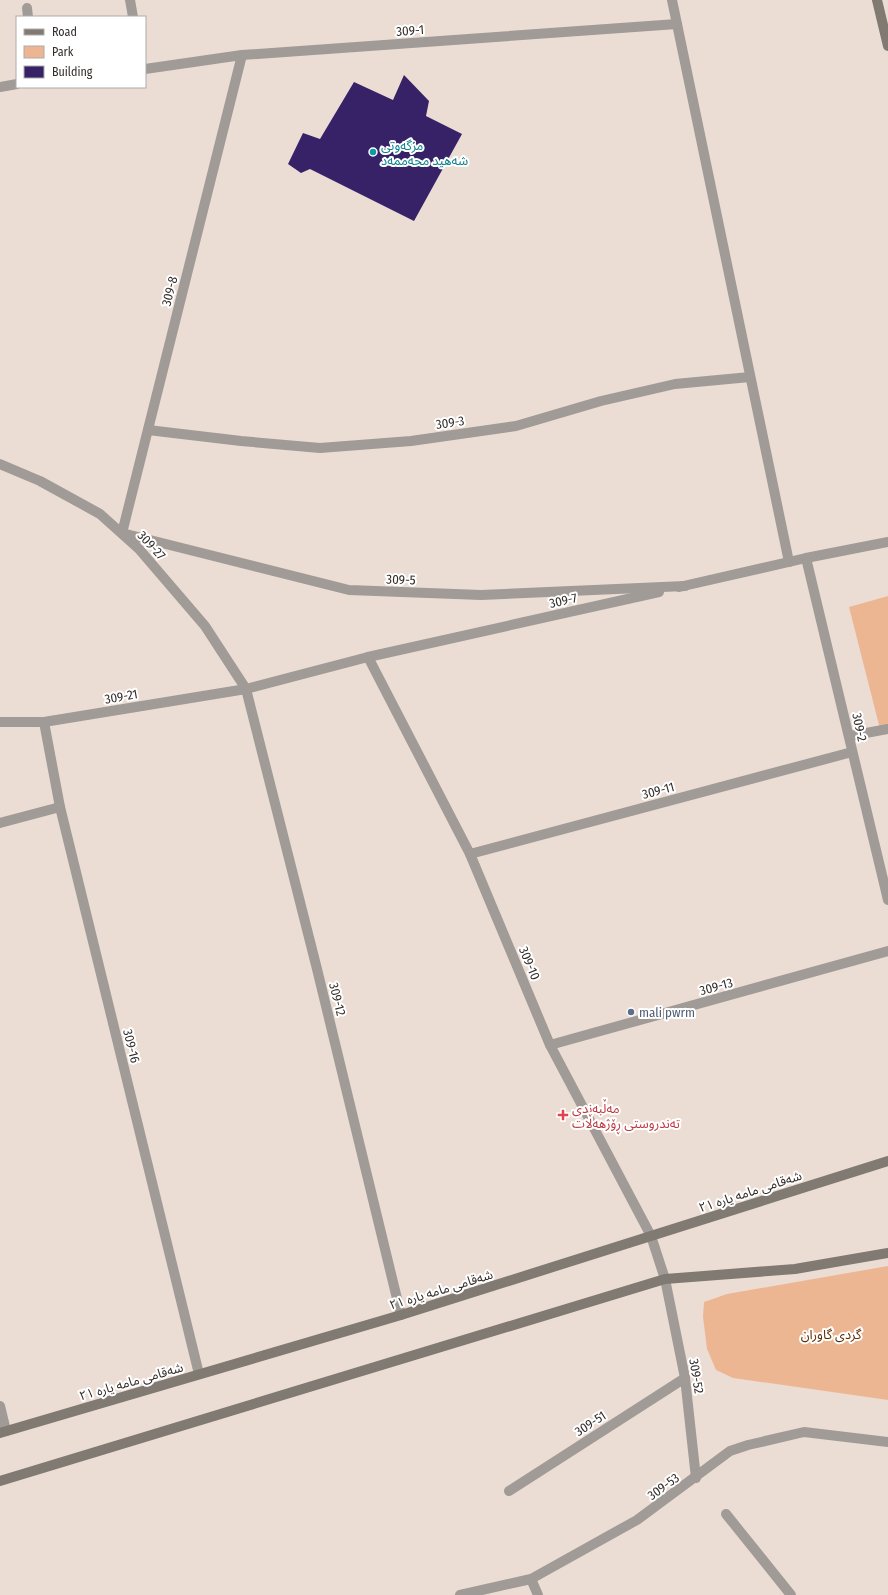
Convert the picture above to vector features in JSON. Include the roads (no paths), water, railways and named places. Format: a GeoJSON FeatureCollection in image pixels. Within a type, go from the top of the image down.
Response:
{"type":"FeatureCollection","features":[{"type":"Feature","properties":{"kind":"street"},"geometry":{"type":"LineString","coordinates":[[130,0],[133,16]]}},
{"type":"Feature","properties":{"kind":"street"},"geometry":{"type":"LineString","coordinates":[[672,0],[789,562]]}},
{"type":"Feature","properties":{"kind":"street"},"geometry":{"type":"LineString","coordinates":[[877,0],[888,46]]}},
{"type":"Feature","properties":{"kind":"street","name":"309-1"},"geometry":{"type":"LineString","coordinates":[[146,69],[242,55],[677,24]]}},
{"type":"Feature","properties":{"kind":"street","name":"309-8"},"geometry":{"type":"LineString","coordinates":[[122,533],[242,55]]}},
{"type":"Feature","properties":{"kind":"street"},"geometry":{"type":"LineString","coordinates":[[0,87],[16,84]]}},
{"type":"Feature","properties":{"kind":"street","name":"309-3"},"geometry":{"type":"LineString","coordinates":[[148,430],[241,441],[320,448],[411,440],[516,426],[601,401],[675,384],[750,377]]}},
{"type":"Feature","properties":{"kind":"street","name":"309-27"},"geometry":{"type":"LineString","coordinates":[[0,464],[40,481],[100,514],[122,533],[139,549],[205,626],[246,689]]}},
{"type":"Feature","properties":{"kind":"street","name":"309-5"},"geometry":{"type":"LineString","coordinates":[[122,533],[349,590],[481,595],[685,586]]}},
{"type":"Feature","properties":{"kind":"street","name":"309-7"},"geometry":{"type":"LineString","coordinates":[[246,689],[368,657],[806,558],[888,542]]}},
{"type":"Feature","properties":{"kind":"street","name":"309-2"},"geometry":{"type":"LineString","coordinates":[[806,558],[850,736],[852,752],[888,900]]}},
{"type":"Feature","properties":{"kind":"street","name":"309-10"},"geometry":{"type":"LineString","coordinates":[[368,657],[470,854],[550,1045],[651,1236],[665,1279]]}},
{"type":"Feature","properties":{"kind":"street","name":"309-21"},"geometry":{"type":"LineString","coordinates":[[0,722],[44,722],[246,689]]}},
{"type":"Feature","properties":{"kind":"street","name":"309-12"},"geometry":{"type":"LineString","coordinates":[[246,689],[317,969],[401,1315]]}},
{"type":"Feature","properties":{"kind":"street","name":"309-16"},"geometry":{"type":"LineString","coordinates":[[44,722],[60,807],[199,1374]]}},
{"type":"Feature","properties":{"kind":"street"},"geometry":{"type":"LineString","coordinates":[[850,736],[888,729]]}},
{"type":"Feature","properties":{"kind":"street","name":"309-11"},"geometry":{"type":"LineString","coordinates":[[470,854],[852,752]]}},
{"type":"Feature","properties":{"kind":"street"},"geometry":{"type":"LineString","coordinates":[[0,823],[60,807]]}},
{"type":"Feature","properties":{"kind":"street","name":"309-13"},"geometry":{"type":"LineString","coordinates":[[550,1045],[888,952]]}},
{"type":"Feature","properties":{"kind":"street","name":"شەقامی مامە یارە ٢١"},"geometry":{"type":"LineString","coordinates":[[3,1432],[401,1315],[888,1161]]}},
{"type":"Feature","properties":{"kind":"street"},"geometry":{"type":"LineString","coordinates":[[0,1481],[665,1279],[796,1269],[888,1253]]}},
{"type":"Feature","properties":{"kind":"street","name":"309-52"},"geometry":{"type":"LineString","coordinates":[[665,1279],[685,1378],[696,1478]]}},
{"type":"Feature","properties":{"kind":"street","name":"309-51"},"geometry":{"type":"LineString","coordinates":[[509,1491],[685,1378]]}},
{"type":"Feature","properties":{"kind":"street"},"geometry":{"type":"LineString","coordinates":[[0,1406],[3,1432]]}},
{"type":"Feature","properties":{"kind":"street","name":"309-53"},"geometry":{"type":"LineString","coordinates":[[460,1595],[531,1579],[637,1520],[696,1478],[730,1451],[748,1445],[804,1432],[888,1442]]}},
{"type":"Feature","properties":{"kind":"street"},"geometry":{"type":"LineString","coordinates":[[726,1514],[791,1595]]}},
{"type":"Feature","properties":{"kind":"street"},"geometry":{"type":"LineString","coordinates":[[531,1579],[538,1595]]}},
{"type":"Feature","properties":{"kind":"place","name":"مزگەوتی شەهید محەممەد"},"geometry":{"type":"Point","coordinates":[373,152]}},
{"type":"Feature","properties":{"kind":"place","name":"mali pwrm"},"geometry":{"type":"Point","coordinates":[631,1012]}},
{"type":"Feature","properties":{"kind":"place","name":"مەڵبەندی تەندروستی ڕۆژهەڵات"},"geometry":{"type":"Point","coordinates":[563,1115]}},
{"type":"Feature","properties":{"kind":"park label","name":"گردی گاوران"},"geometry":{"type":"Point","coordinates":[831,1334]}}]}
